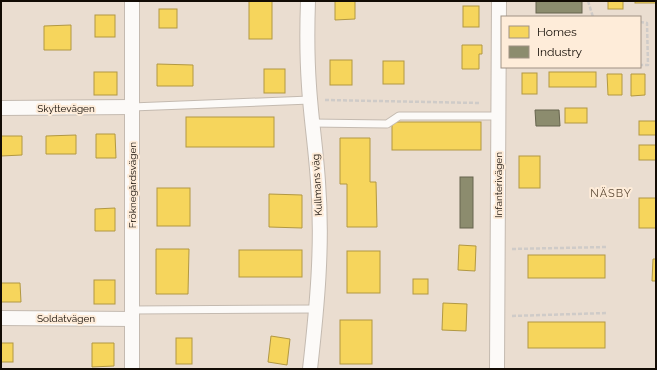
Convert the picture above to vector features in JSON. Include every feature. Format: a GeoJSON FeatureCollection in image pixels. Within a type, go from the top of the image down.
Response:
{"type":"FeatureCollection","features":[{"type":"Feature","properties":{"kind":"street","name":"Fröknegårdsvägen"},"geometry":{"type":"LineString","coordinates":[[132,1],[132,369]]}},
{"type":"Feature","properties":{"kind":"street","name":"Kullmans väg"},"geometry":{"type":"LineString","coordinates":[[308,1],[307,25],[310,100],[319,190],[320,264],[317,309],[310,369]]}},
{"type":"Feature","properties":{"kind":"street","name":"Infanterivägen"},"geometry":{"type":"LineString","coordinates":[[497,369],[499,1]]}},
{"type":"Feature","properties":{"kind":"street","name":"Skyttevägen"},"geometry":{"type":"LineString","coordinates":[[1,108],[132,107]]}},
{"type":"Feature","properties":{"kind":"street","name":"Soldatvägen"},"geometry":{"type":"LineString","coordinates":[[1,318],[132,314]]}},
{"type":"Feature","properties":{"kind":"lane"},"geometry":{"type":"LineString","coordinates":[[132,107],[310,100]]}},
{"type":"Feature","properties":{"kind":"lane"},"geometry":{"type":"LineString","coordinates":[[312,123],[387,124],[399,116],[499,110]]}},
{"type":"Feature","properties":{"kind":"lane"},"geometry":{"type":"LineString","coordinates":[[132,314],[317,309]]}},
{"type":"Feature","properties":{"kind":"path"},"geometry":{"type":"LineString","coordinates":[[588,1],[593,16]]}},
{"type":"Feature","properties":{"kind":"path"},"geometry":{"type":"LineString","coordinates":[[641,22],[647,22],[648,65],[641,65]]}},
{"type":"Feature","properties":{"kind":"path"},"geometry":{"type":"LineString","coordinates":[[310,100],[499,110]]}},
{"type":"Feature","properties":{"kind":"path"},"geometry":{"type":"LineString","coordinates":[[498,250],[606,246]]}},
{"type":"Feature","properties":{"kind":"path"},"geometry":{"type":"LineString","coordinates":[[497,316],[606,313]]}},
{"type":"Feature","properties":{"kind":"building: Homes"},"geometry":{"type":"Polygon","coordinates":[[[249,1],[272,1],[272,39],[249,39],[249,1]]]}},
{"type":"Feature","properties":{"kind":"building: Homes"},"geometry":{"type":"Polygon","coordinates":[[[335,1],[355,1],[355,19],[335,20],[335,1]]]}},
{"type":"Feature","properties":{"kind":"building: Homes"},"geometry":{"type":"Polygon","coordinates":[[[608,1],[623,1],[623,9],[608,9],[608,1]]]}},
{"type":"Feature","properties":{"kind":"building: Homes"},"geometry":{"type":"Polygon","coordinates":[[[635,1],[656,1],[656,3],[635,3],[635,1]]]}},
{"type":"Feature","properties":{"kind":"building: Homes"},"geometry":{"type":"Polygon","coordinates":[[[463,6],[479,6],[479,27],[463,27],[463,6]]]}},
{"type":"Feature","properties":{"kind":"building: Homes"},"geometry":{"type":"Polygon","coordinates":[[[159,9],[177,9],[177,28],[159,28],[159,9]]]}},
{"type":"Feature","properties":{"kind":"building: Homes"},"geometry":{"type":"Polygon","coordinates":[[[95,15],[115,15],[115,37],[95,37],[95,15]]]}},
{"type":"Feature","properties":{"kind":"building: Homes"},"geometry":{"type":"Polygon","coordinates":[[[71,25],[71,50],[44,50],[44,26],[71,25]]]}},
{"type":"Feature","properties":{"kind":"building: Homes"},"geometry":{"type":"Polygon","coordinates":[[[462,45],[482,45],[482,54],[479,54],[479,69],[462,69],[462,45]]]}},
{"type":"Feature","properties":{"kind":"building: Homes"},"geometry":{"type":"Polygon","coordinates":[[[330,60],[352,60],[352,85],[330,85],[330,60]]]}},
{"type":"Feature","properties":{"kind":"building: Homes"},"geometry":{"type":"Polygon","coordinates":[[[383,61],[404,61],[404,84],[383,84],[383,61]]]}},
{"type":"Feature","properties":{"kind":"building: Homes"},"geometry":{"type":"Polygon","coordinates":[[[157,64],[193,65],[193,86],[157,86],[157,64]]]}},
{"type":"Feature","properties":{"kind":"building: Homes"},"geometry":{"type":"Polygon","coordinates":[[[264,69],[285,69],[285,93],[264,93],[264,69]]]}},
{"type":"Feature","properties":{"kind":"building: Homes"},"geometry":{"type":"Polygon","coordinates":[[[94,72],[117,72],[117,95],[94,95],[94,72]]]}},
{"type":"Feature","properties":{"kind":"building: Homes"},"geometry":{"type":"Polygon","coordinates":[[[549,72],[596,72],[596,87],[549,87],[549,72]]]}},
{"type":"Feature","properties":{"kind":"building: Homes"},"geometry":{"type":"Polygon","coordinates":[[[522,73],[537,73],[537,94],[522,94],[522,73]]]}},
{"type":"Feature","properties":{"kind":"building: Homes"},"geometry":{"type":"Polygon","coordinates":[[[607,74],[622,74],[622,95],[608,95],[607,74]]]}},
{"type":"Feature","properties":{"kind":"building: Homes"},"geometry":{"type":"Polygon","coordinates":[[[631,74],[645,74],[645,95],[631,96],[631,74]]]}},
{"type":"Feature","properties":{"kind":"building: Homes"},"geometry":{"type":"Polygon","coordinates":[[[565,108],[587,108],[587,123],[565,123],[565,108]]]}},
{"type":"Feature","properties":{"kind":"building: Homes"},"geometry":{"type":"Polygon","coordinates":[[[186,117],[274,117],[274,147],[186,147],[186,117]]]}},
{"type":"Feature","properties":{"kind":"building: Homes"},"geometry":{"type":"Polygon","coordinates":[[[639,121],[656,121],[656,135],[639,135],[639,121]]]}},
{"type":"Feature","properties":{"kind":"building: Homes"},"geometry":{"type":"Polygon","coordinates":[[[392,122],[481,122],[481,150],[392,150],[392,122]]]}},
{"type":"Feature","properties":{"kind":"building: Homes"},"geometry":{"type":"Polygon","coordinates":[[[96,134],[115,134],[116,158],[96,158],[96,134]]]}},
{"type":"Feature","properties":{"kind":"building: Homes"},"geometry":{"type":"Polygon","coordinates":[[[76,135],[76,154],[46,154],[46,136],[76,135]]]}},
{"type":"Feature","properties":{"kind":"building: Homes"},"geometry":{"type":"Polygon","coordinates":[[[1,136],[22,136],[22,155],[1,156],[1,136]]]}},
{"type":"Feature","properties":{"kind":"building: Homes"},"geometry":{"type":"Polygon","coordinates":[[[340,138],[370,138],[370,182],[376,182],[377,227],[347,227],[347,184],[340,184],[340,138]]]}},
{"type":"Feature","properties":{"kind":"building: Homes"},"geometry":{"type":"Polygon","coordinates":[[[639,145],[656,145],[656,160],[639,160],[639,145]]]}},
{"type":"Feature","properties":{"kind":"building: Homes"},"geometry":{"type":"Polygon","coordinates":[[[519,156],[540,156],[540,188],[519,188],[519,156]]]}},
{"type":"Feature","properties":{"kind":"building: Homes"},"geometry":{"type":"Polygon","coordinates":[[[157,188],[190,188],[190,226],[157,226],[157,188]]]}},
{"type":"Feature","properties":{"kind":"building: Homes"},"geometry":{"type":"Polygon","coordinates":[[[269,194],[302,195],[302,228],[269,227],[269,194]]]}},
{"type":"Feature","properties":{"kind":"building: Homes"},"geometry":{"type":"Polygon","coordinates":[[[639,198],[656,198],[656,228],[639,228],[639,198]]]}},
{"type":"Feature","properties":{"kind":"building: Homes"},"geometry":{"type":"Polygon","coordinates":[[[115,208],[115,231],[95,231],[95,209],[115,208]]]}},
{"type":"Feature","properties":{"kind":"building: Homes"},"geometry":{"type":"Polygon","coordinates":[[[459,245],[476,246],[475,271],[458,270],[459,245]]]}},
{"type":"Feature","properties":{"kind":"building: Homes"},"geometry":{"type":"Polygon","coordinates":[[[156,249],[189,249],[188,294],[156,294],[156,249]]]}},
{"type":"Feature","properties":{"kind":"building: Homes"},"geometry":{"type":"Polygon","coordinates":[[[239,250],[302,250],[302,277],[239,277],[239,250]]]}},
{"type":"Feature","properties":{"kind":"building: Homes"},"geometry":{"type":"Polygon","coordinates":[[[347,251],[380,251],[380,293],[347,293],[347,251]]]}},
{"type":"Feature","properties":{"kind":"building: Homes"},"geometry":{"type":"Polygon","coordinates":[[[528,255],[605,255],[605,278],[528,278],[528,255]]]}},
{"type":"Feature","properties":{"kind":"building: Homes"},"geometry":{"type":"Polygon","coordinates":[[[653,259],[656,259],[656,281],[652,281],[653,259]]]}},
{"type":"Feature","properties":{"kind":"building: Homes"},"geometry":{"type":"Polygon","coordinates":[[[413,279],[428,279],[428,294],[413,294],[413,279]]]}},
{"type":"Feature","properties":{"kind":"building: Homes"},"geometry":{"type":"Polygon","coordinates":[[[94,280],[115,280],[115,304],[94,304],[94,280]]]}},
{"type":"Feature","properties":{"kind":"building: Homes"},"geometry":{"type":"Polygon","coordinates":[[[1,283],[20,283],[21,302],[1,302],[1,283]]]}},
{"type":"Feature","properties":{"kind":"building: Homes"},"geometry":{"type":"Polygon","coordinates":[[[443,303],[467,304],[466,331],[442,330],[443,303]]]}},
{"type":"Feature","properties":{"kind":"building: Homes"},"geometry":{"type":"Polygon","coordinates":[[[340,320],[372,320],[372,364],[340,364],[340,320]]]}},
{"type":"Feature","properties":{"kind":"building: Homes"},"geometry":{"type":"Polygon","coordinates":[[[528,322],[605,322],[605,348],[528,348],[528,322]]]}},
{"type":"Feature","properties":{"kind":"building: Homes"},"geometry":{"type":"Polygon","coordinates":[[[271,336],[290,339],[287,365],[268,362],[271,336]]]}},
{"type":"Feature","properties":{"kind":"building: Homes"},"geometry":{"type":"Polygon","coordinates":[[[176,338],[192,338],[192,364],[176,364],[176,338]]]}},
{"type":"Feature","properties":{"kind":"building: Homes"},"geometry":{"type":"Polygon","coordinates":[[[1,343],[13,343],[13,362],[1,362],[1,343]]]}},
{"type":"Feature","properties":{"kind":"building: Homes"},"geometry":{"type":"Polygon","coordinates":[[[92,343],[114,343],[114,366],[92,367],[92,343]]]}},
{"type":"Feature","properties":{"kind":"building: Industry"},"geometry":{"type":"Polygon","coordinates":[[[536,1],[582,1],[582,13],[536,13],[536,1]]]}},
{"type":"Feature","properties":{"kind":"building: Industry"},"geometry":{"type":"Polygon","coordinates":[[[535,110],[559,110],[560,126],[536,126],[535,110]]]}},
{"type":"Feature","properties":{"kind":"building: Industry"},"geometry":{"type":"Polygon","coordinates":[[[460,177],[473,177],[473,228],[460,228],[460,177]]]}},
{"type":"Feature","properties":{"kind":"district","name":"NÄSBY"},"geometry":{"type":"Point","coordinates":[611,193]}}]}
